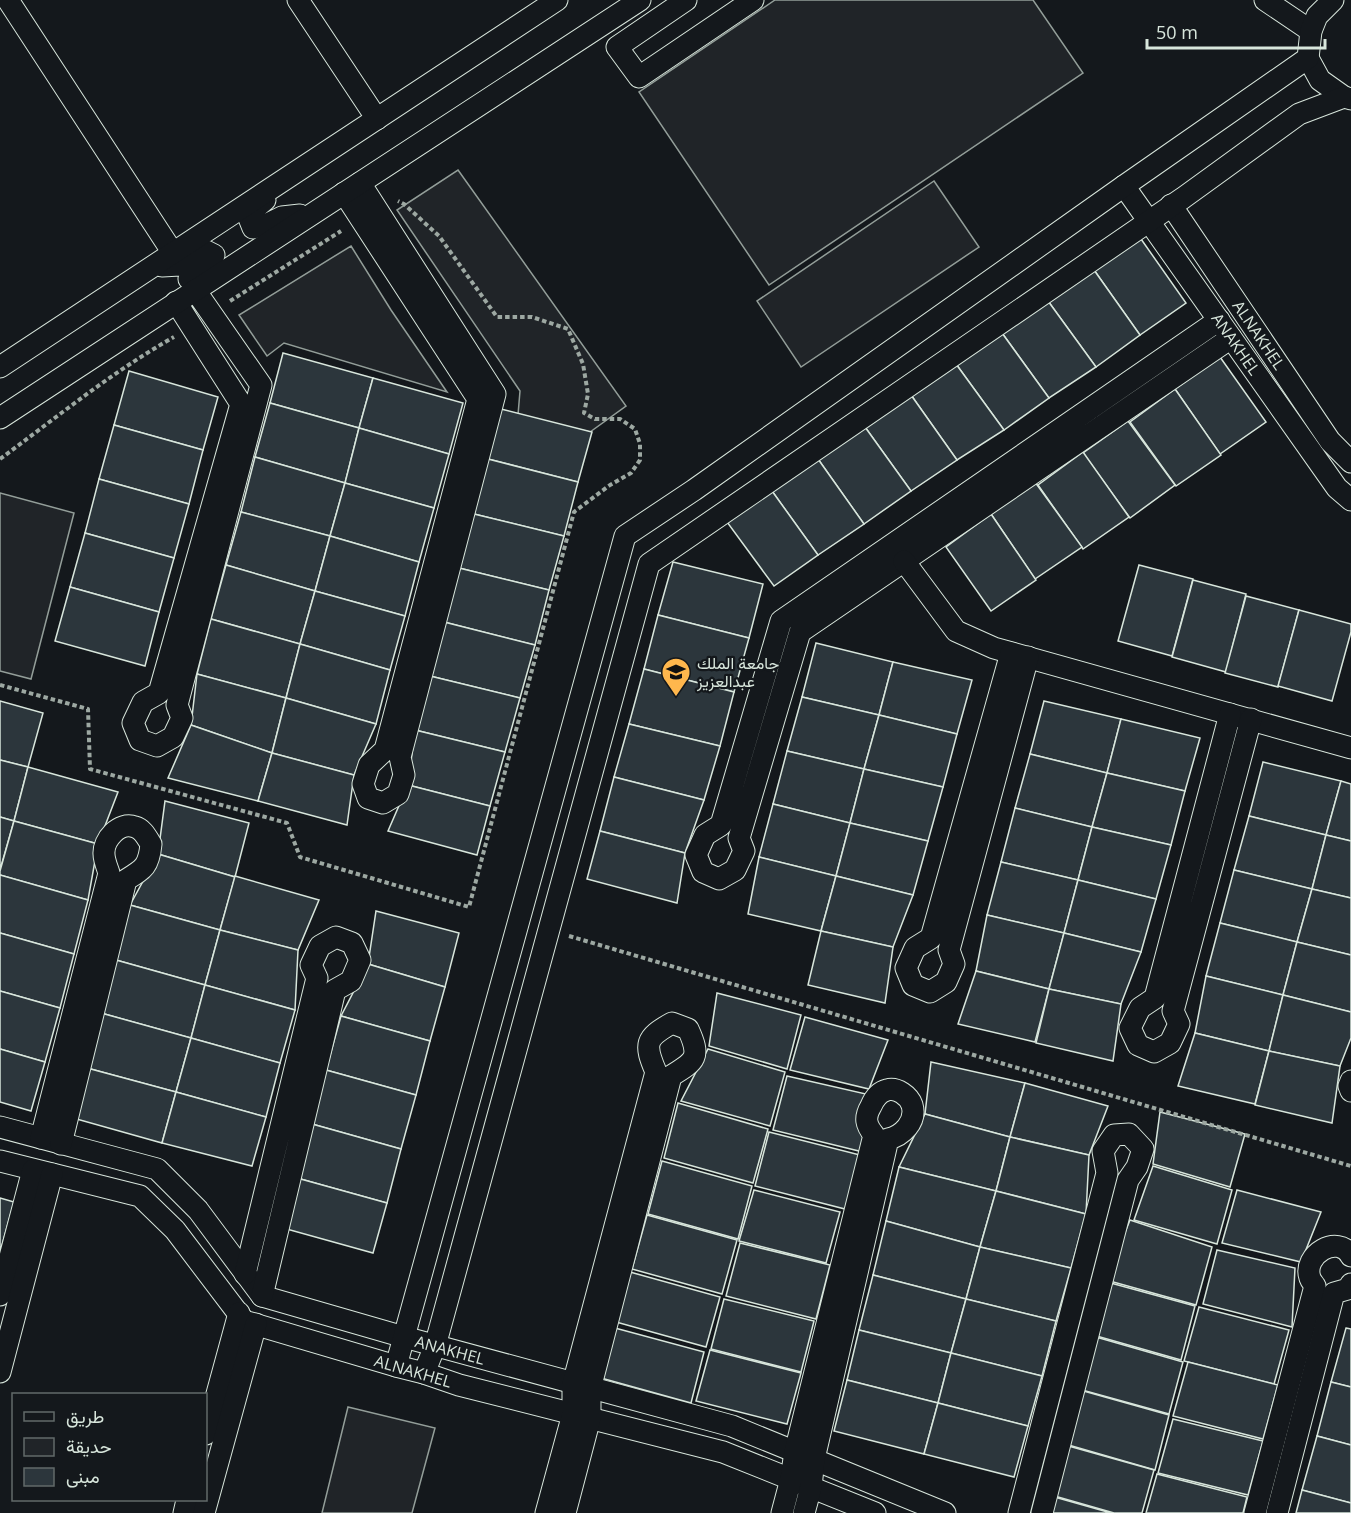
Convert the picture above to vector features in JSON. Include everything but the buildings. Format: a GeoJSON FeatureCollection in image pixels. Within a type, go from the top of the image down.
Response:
{"type":"FeatureCollection","features":[{"type":"Feature","properties":{"kind":"street"},"geometry":{"type":"LineString","coordinates":[[8,0],[173,253]]}},
{"type":"Feature","properties":{"kind":"street"},"geometry":{"type":"LineString","coordinates":[[298,0],[378,119]]}},
{"type":"Feature","properties":{"kind":"street"},"geometry":{"type":"LineString","coordinates":[[0,367],[557,0]]}},
{"type":"Feature","properties":{"kind":"street"},"geometry":{"type":"LineString","coordinates":[[0,418],[640,0]]}},
{"type":"Feature","properties":{"kind":"street"},"geometry":{"type":"LineString","coordinates":[[686,0],[617,46],[639,77],[753,0]]}},
{"type":"Feature","properties":{"kind":"street"},"geometry":{"type":"LineString","coordinates":[[1265,0],[1311,31]]}},
{"type":"Feature","properties":{"kind":"street"},"geometry":{"type":"LineString","coordinates":[[1333,0],[1317,16],[1311,31],[1308,58],[1320,80],[1347,98]]}},
{"type":"Feature","properties":{"kind":"street"},"geometry":{"type":"LineString","coordinates":[[396,1366],[626,536],[1308,58]]}},
{"type":"Feature","properties":{"kind":"street"},"geometry":{"type":"LineString","coordinates":[[424,1373],[435,1346],[649,564],[1171,204],[1183,198],[1299,114],[1347,98]]}},
{"type":"Feature","properties":{"kind":"street"},"geometry":{"type":"LineString","coordinates":[[299,170],[282,189],[252,210],[249,218],[253,228],[264,226],[282,217],[310,215]]}},
{"type":"Feature","properties":{"kind":"street","name":"ANAKHEL"},"geometry":{"type":"LineString","coordinates":[[1124,186],[1337,488],[1351,500]]}},
{"type":"Feature","properties":{"kind":"street"},"geometry":{"type":"LineString","coordinates":[[352,188],[495,394],[400,757],[404,775],[398,794],[383,803],[368,798],[363,784],[369,765],[385,750],[478,399],[352,188]]}},
{"type":"Feature","properties":{"kind":"street","name":"ALNAKHEL"},"geometry":{"type":"LineString","coordinates":[[1171,204],[1330,441],[1351,462]]}},
{"type":"Feature","properties":{"kind":"street"},"geometry":{"type":"LineString","coordinates":[[153,266],[180,265],[206,251],[214,255],[211,264],[161,297],[158,314]]}},
{"type":"Feature","properties":{"kind":"street"},"geometry":{"type":"LineString","coordinates":[[176,302],[240,404],[159,693],[143,702],[133,723],[140,740],[157,746],[173,737],[182,718],[177,705],[261,385],[195,290]]}},
{"type":"Feature","properties":{"kind":"street"},"geometry":{"type":"LineString","coordinates":[[1220,320],[781,621],[721,825],[705,835],[696,855],[703,872],[719,879],[735,870],[744,851],[738,838],[800,632],[1231,338]]}},
{"type":"Feature","properties":{"kind":"street"},"geometry":{"type":"LineString","coordinates":[[904,561],[956,631],[994,648],[1351,748]]}},
{"type":"Feature","properties":{"kind":"street"},"geometry":{"type":"LineString","coordinates":[[1019,655],[949,950],[954,964],[946,982],[930,992],[913,985],[906,968],[915,948],[931,938],[1019,655]]}},
{"type":"Feature","properties":{"kind":"street"},"geometry":{"type":"LineString","coordinates":[[1230,714],[1155,998],[1140,1008],[1130,1028],[1138,1045],[1154,1052],[1170,1043],[1179,1024],[1173,1011],[1251,720]]}},
{"type":"Feature","properties":{"kind":"street"},"geometry":{"type":"LineString","coordinates":[[123,826],[135,827],[152,844],[150,859],[141,871],[126,880],[51,1141],[109,873],[103,856],[105,844],[111,834],[123,826]]}},
{"type":"Feature","properties":{"kind":"street"},"geometry":{"type":"LineString","coordinates":[[245,1274],[317,978],[311,965],[320,946],[336,937],[352,944],[360,960],[351,981],[335,990],[262,1296]]}},
{"type":"Feature","properties":{"kind":"street"},"geometry":{"type":"LineString","coordinates":[[565,1513],[582,1416],[582,1387],[656,1072],[649,1056],[649,1040],[656,1032],[672,1023],[688,1029],[696,1046],[694,1057],[687,1066],[671,1076],[582,1387]]}},
{"type":"Feature","properties":{"kind":"street"},"geometry":{"type":"LineString","coordinates":[[1351,1081],[1349,1086],[1351,1091]]}},
{"type":"Feature","properties":{"kind":"street"},"geometry":{"type":"LineString","coordinates":[[782,1513],[790,1479],[805,1456],[888,1139],[902,1133],[912,1118],[912,1106],[906,1095],[897,1090],[887,1089],[876,1096],[866,1117],[867,1125],[874,1135],[805,1456],[811,1487],[804,1513]]}},
{"type":"Feature","properties":{"kind":"street"},"geometry":{"type":"LineString","coordinates":[[0,1127],[157,1169],[198,1210],[262,1296]]}},
{"type":"Feature","properties":{"kind":"street"},"geometry":{"type":"LineString","coordinates":[[1019,1513],[1107,1173],[1103,1151],[1114,1135],[1129,1134],[1143,1149],[1137,1167],[1128,1180],[1042,1513]]}},
{"type":"Feature","properties":{"kind":"street"},"geometry":{"type":"LineString","coordinates":[[0,1161],[140,1196],[175,1230],[248,1319]]}},
{"type":"Feature","properties":{"kind":"street"},"geometry":{"type":"LineString","coordinates":[[0,1295],[43,1172]]}},
{"type":"Feature","properties":{"kind":"street"},"geometry":{"type":"LineString","coordinates":[[0,1372],[43,1172]]}},
{"type":"Feature","properties":{"kind":"street"},"geometry":{"type":"LineString","coordinates":[[1255,1513],[1315,1286],[1309,1276],[1310,1266],[1315,1255],[1327,1247],[1339,1245],[1348,1250],[1351,1256]]}},
{"type":"Feature","properties":{"kind":"street"},"geometry":{"type":"LineString","coordinates":[[1277,1513],[1334,1293],[1348,1289],[1351,1284]]}},
{"type":"Feature","properties":{"kind":"street","name":"ANAKHEL"},"geometry":{"type":"LineString","coordinates":[[262,1296],[404,1338],[732,1426],[945,1513]]}},
{"type":"Feature","properties":{"kind":"street"},"geometry":{"type":"LineString","coordinates":[[207,1431],[248,1319]]}},
{"type":"Feature","properties":{"kind":"street"},"geometry":{"type":"LineString","coordinates":[[207,1500],[248,1319]]}},
{"type":"Feature","properties":{"kind":"street","name":"ALNAKHEL"},"geometry":{"type":"LineString","coordinates":[[248,1319],[459,1384],[723,1452],[875,1513]]}},
{"type":"Feature","properties":{"kind":"street"},"geometry":{"type":"LineString","coordinates":[[546,1513],[582,1416]]}},
{"type":"Feature","properties":{"kind":"path"},"geometry":{"type":"LineString","coordinates":[[0,685],[88,709],[90,770],[287,823],[300,857],[469,907],[574,512],[610,485],[631,473],[640,460],[640,444],[634,429],[620,419],[595,418],[584,413],[588,394],[582,364],[567,329],[532,317],[497,317],[439,236],[404,204],[395,200]]}},
{"type":"Feature","properties":{"kind":"path"},"geometry":{"type":"LineString","coordinates":[[229,301],[341,231]]}},
{"type":"Feature","properties":{"kind":"path"},"geometry":{"type":"LineString","coordinates":[[0,459],[115,374],[179,334]]}},
{"type":"Feature","properties":{"kind":"path"},"geometry":{"type":"LineString","coordinates":[[569,936],[1351,1166]]}},
{"type":"Feature","properties":{"kind":"green space"},"geometry":{"type":"Polygon","coordinates":[[[775,0],[1033,0],[1083,73],[769,285],[639,92],[775,0]]]}},
{"type":"Feature","properties":{"kind":"green space"},"geometry":{"type":"Polygon","coordinates":[[[458,170],[626,406],[590,432],[518,415],[520,391],[397,210],[458,170]]]}},
{"type":"Feature","properties":{"kind":"green space"},"geometry":{"type":"Polygon","coordinates":[[[934,181],[979,247],[801,367],[757,301],[934,181]]]}},
{"type":"Feature","properties":{"kind":"green space"},"geometry":{"type":"Polygon","coordinates":[[[351,246],[447,392],[284,343],[267,356],[239,315],[351,246]]]}},
{"type":"Feature","properties":{"kind":"green space"},"geometry":{"type":"Polygon","coordinates":[[[0,493],[74,513],[31,679],[0,671],[0,493]]]}},
{"type":"Feature","properties":{"kind":"green space"},"geometry":{"type":"Polygon","coordinates":[[[348,1407],[435,1428],[412,1513],[322,1513],[348,1407]]]}},
{"type":"Feature","properties":{"kind":"place","name":"جامعة الملك عبدالعزيز"},"geometry":{"type":"Point","coordinates":[676,698]}}]}
